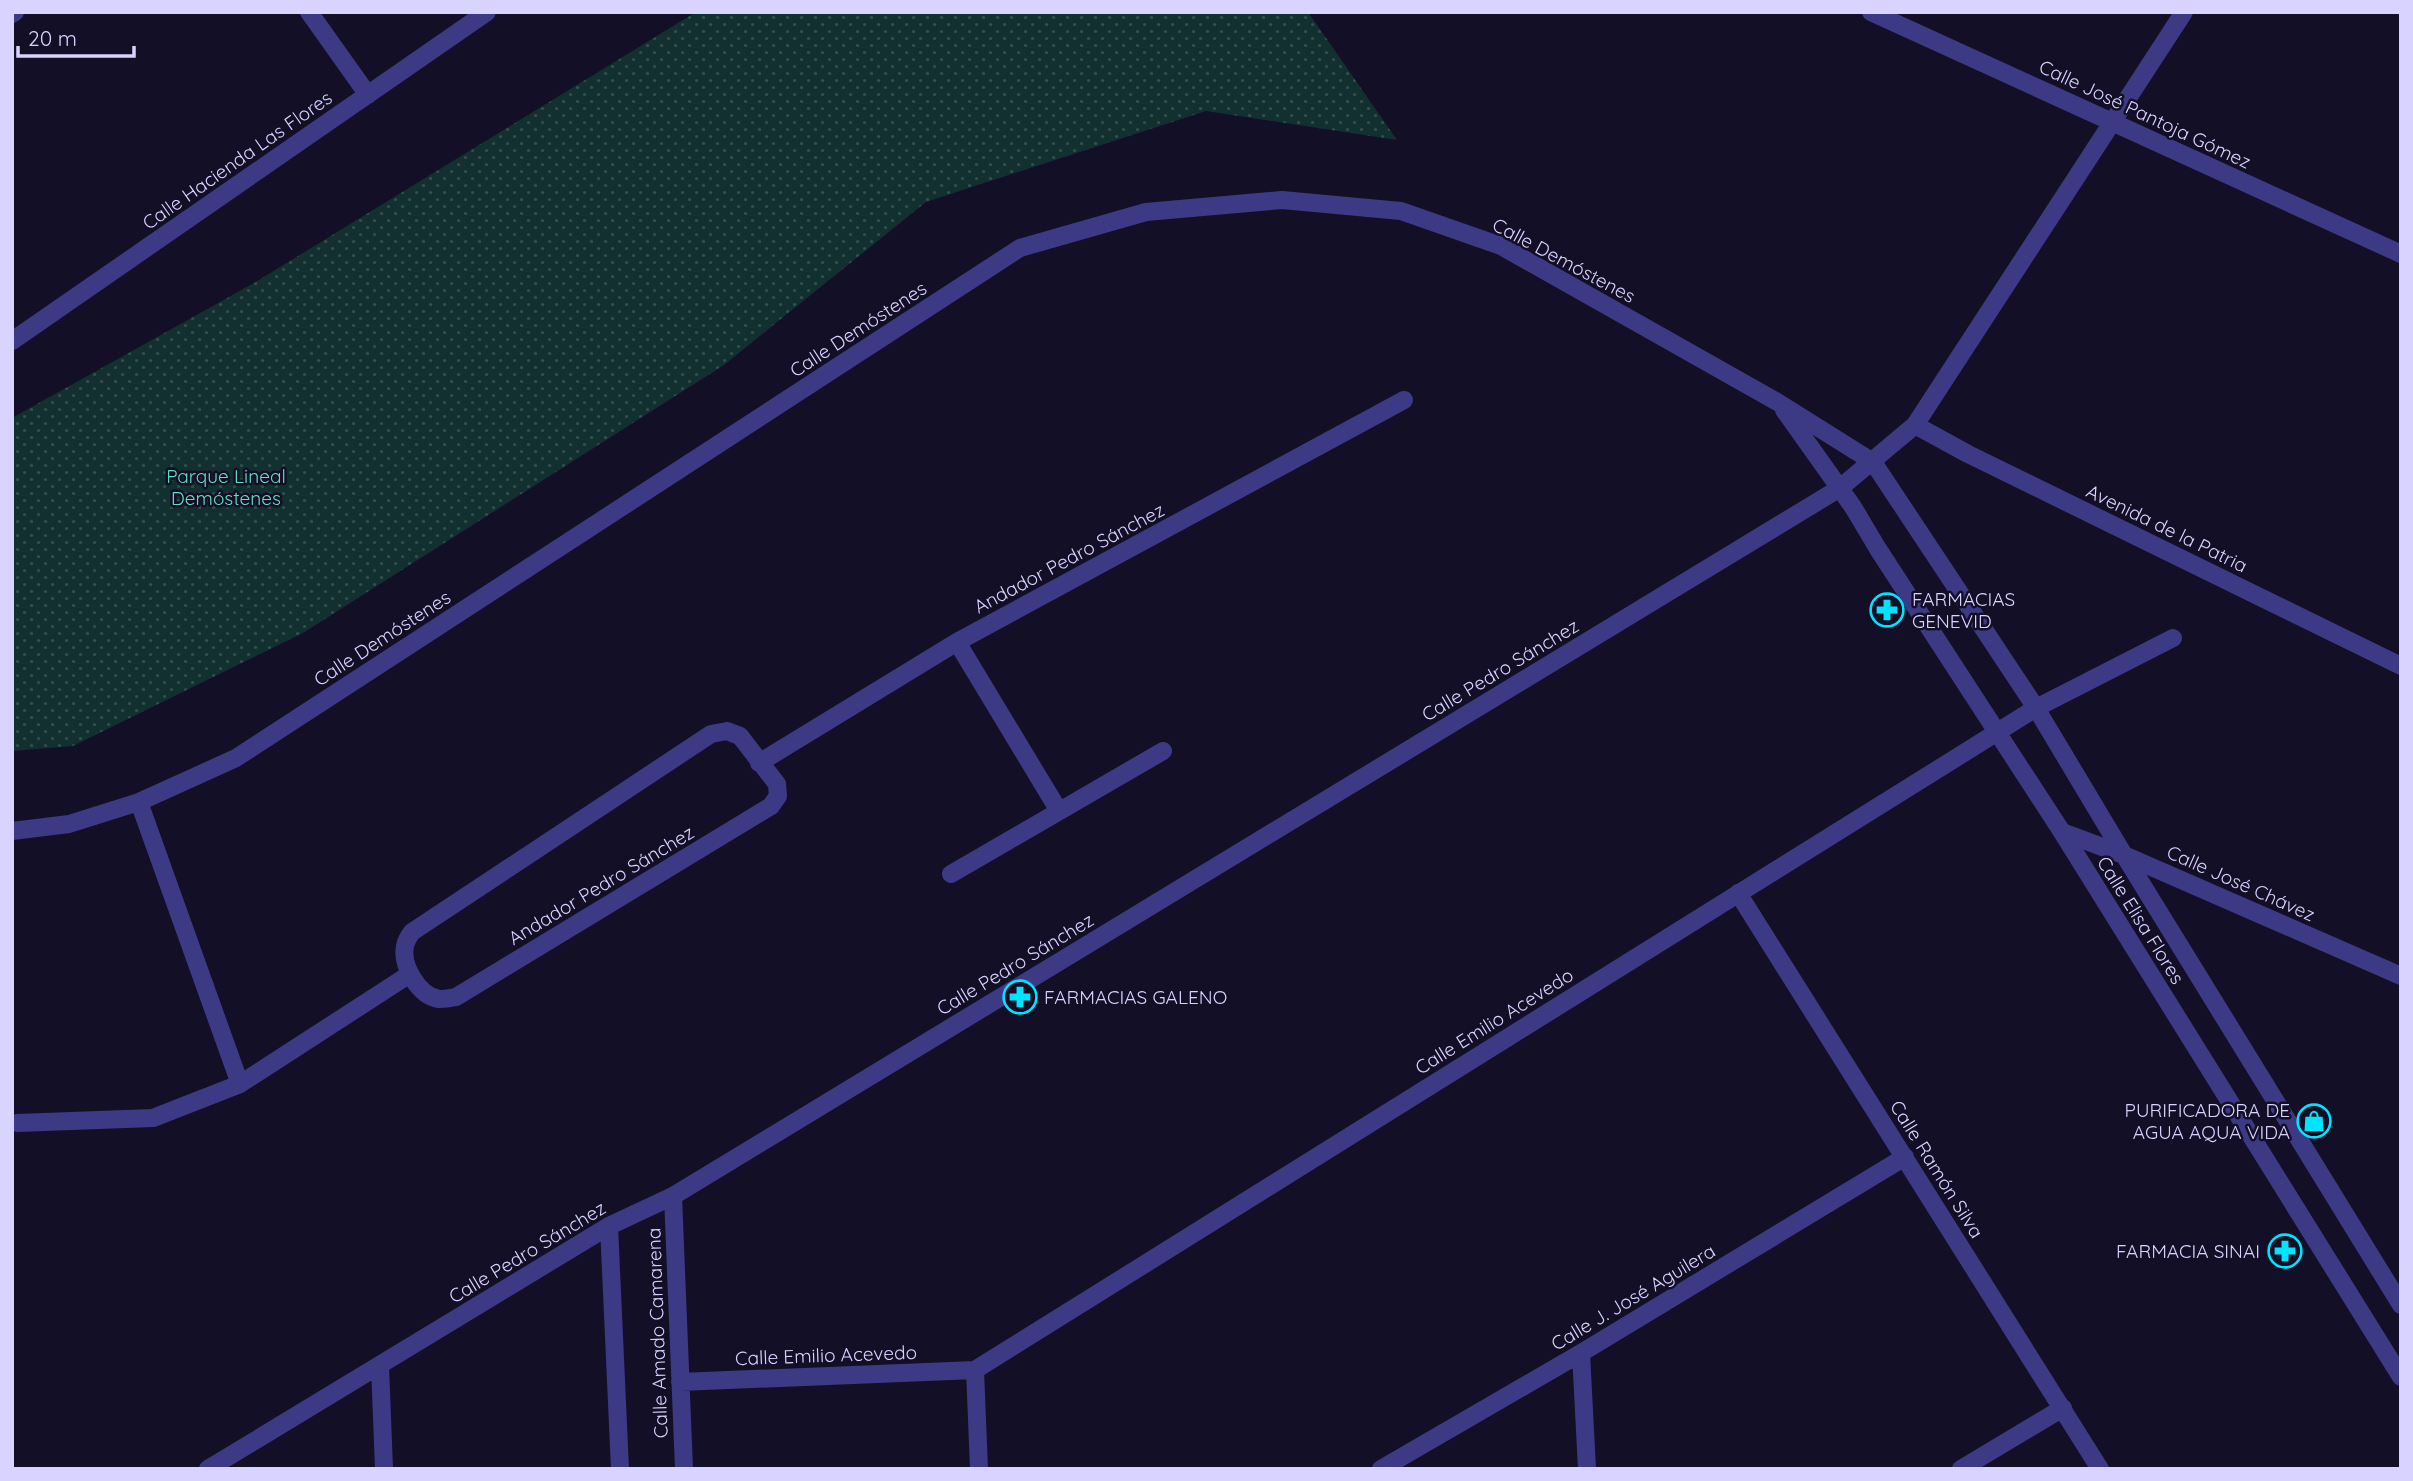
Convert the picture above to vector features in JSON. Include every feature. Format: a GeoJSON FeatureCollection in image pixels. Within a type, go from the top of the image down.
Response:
{"type":"FeatureCollection","features":[{"type":"Feature","properties":{"kind":"street"},"geometry":{"type":"LineString","coordinates":[[309,12],[368,95]]}},
{"type":"Feature","properties":{"kind":"street","name":"Calle Hacienda Las Flores"},"geometry":{"type":"LineString","coordinates":[[12,341],[486,12]]}},
{"type":"Feature","properties":{"kind":"street","name":"Calle José Pantoja Gómez"},"geometry":{"type":"LineString","coordinates":[[1871,12],[2401,254]]}},
{"type":"Feature","properties":{"kind":"street","name":"Calle Pedro Sánchez"},"geometry":{"type":"LineString","coordinates":[[208,1469],[608,1226],[673,1196],[1840,488],[1916,425],[2184,12]]}},
{"type":"Feature","properties":{"kind":"street","name":"Calle Demóstenes"},"geometry":{"type":"LineString","coordinates":[[12,831],[69,824],[139,802],[236,758],[1020,248],[1146,212],[1282,200],[1401,211],[1501,246],[1779,403],[1873,462]]}},
{"type":"Feature","properties":{"kind":"street","name":"Andador Pedro Sánchez"},"geometry":{"type":"LineString","coordinates":[[759,763],[957,642],[1404,400]]}},
{"type":"Feature","properties":{"kind":"street","name":"Calle Demóstenes"},"geometry":{"type":"LineString","coordinates":[[1779,403],[1840,488]]}},
{"type":"Feature","properties":{"kind":"street","name":"Avenida de la Patria"},"geometry":{"type":"LineString","coordinates":[[1916,425],[1968,454],[2401,666]]}},
{"type":"Feature","properties":{"kind":"street","name":"Calle Elisa Flores"},"geometry":{"type":"LineString","coordinates":[[1873,462],[2036,708],[2401,1305]]}},
{"type":"Feature","properties":{"kind":"street","name":"Calle Elisa Flores"},"geometry":{"type":"LineString","coordinates":[[1840,488],[2062,832],[2401,1377]]}},
{"type":"Feature","properties":{"kind":"street","name":"Calle Emilio Acevedo"},"geometry":{"type":"LineString","coordinates":[[680,1382],[975,1370],[2036,708],[2173,638]]}},
{"type":"Feature","properties":{"kind":"street"},"geometry":{"type":"LineString","coordinates":[[957,642],[1059,811]]}},
{"type":"Feature","properties":{"kind":"street","name":"Andador Pedro Sánchez"},"geometry":{"type":"LineString","coordinates":[[727,731],[740,736],[759,763],[776,784],[778,796],[771,806],[468,990],[456,997],[439,999],[426,993],[410,974],[404,956],[405,943],[412,932],[712,734],[727,731]]}},
{"type":"Feature","properties":{"kind":"street"},"geometry":{"type":"LineString","coordinates":[[951,874],[1163,751]]}},
{"type":"Feature","properties":{"kind":"street"},"geometry":{"type":"LineString","coordinates":[[139,802],[240,1084]]}},
{"type":"Feature","properties":{"kind":"street","name":"Calle José Chávez"},"geometry":{"type":"LineString","coordinates":[[2062,832],[2124,855],[2401,976]]}},
{"type":"Feature","properties":{"kind":"street","name":"Calle Ramón Silva"},"geometry":{"type":"LineString","coordinates":[[1738,893],[2100,1469]]}},
{"type":"Feature","properties":{"kind":"street"},"geometry":{"type":"LineString","coordinates":[[14,1126],[153,1118],[240,1084],[410,974]]}},
{"type":"Feature","properties":{"kind":"street","name":"Calle J. José Aguilera"},"geometry":{"type":"LineString","coordinates":[[1381,1469],[1581,1353],[1905,1157]]}},
{"type":"Feature","properties":{"kind":"street","name":"Calle Amado Camarena"},"geometry":{"type":"LineString","coordinates":[[673,1196],[684,1469]]}},
{"type":"Feature","properties":{"kind":"street"},"geometry":{"type":"LineString","coordinates":[[608,1226],[620,1469]]}},
{"type":"Feature","properties":{"kind":"street"},"geometry":{"type":"LineString","coordinates":[[1581,1353],[1587,1469]]}},
{"type":"Feature","properties":{"kind":"street"},"geometry":{"type":"LineString","coordinates":[[380,1366],[384,1469]]}},
{"type":"Feature","properties":{"kind":"street"},"geometry":{"type":"LineString","coordinates":[[975,1370],[979,1469]]}},
{"type":"Feature","properties":{"kind":"street"},"geometry":{"type":"LineString","coordinates":[[1961,1469],[2063,1408]]}},
{"type":"Feature","properties":{"kind":"green space","name":"Parque Lineal Demóstenes"},"geometry":{"type":"Polygon","coordinates":[[[696,12],[1308,12],[1397,140],[1206,111],[926,202],[724,365],[303,633],[73,746],[12,751],[12,418],[254,283],[696,12]]]}},
{"type":"Feature","properties":{"kind":"place","name":"FARMACIAS GENEVID"},"geometry":{"type":"Point","coordinates":[1887,610]}},
{"type":"Feature","properties":{"kind":"place","name":"FARMACIAS GALENO"},"geometry":{"type":"Point","coordinates":[1020,997]}},
{"type":"Feature","properties":{"kind":"place","name":"PURIFICADORA DE AGUA AQUA VIDA"},"geometry":{"type":"Point","coordinates":[2314,1121]}},
{"type":"Feature","properties":{"kind":"place","name":"FARMACIA SINAI"},"geometry":{"type":"Point","coordinates":[2285,1251]}}]}
